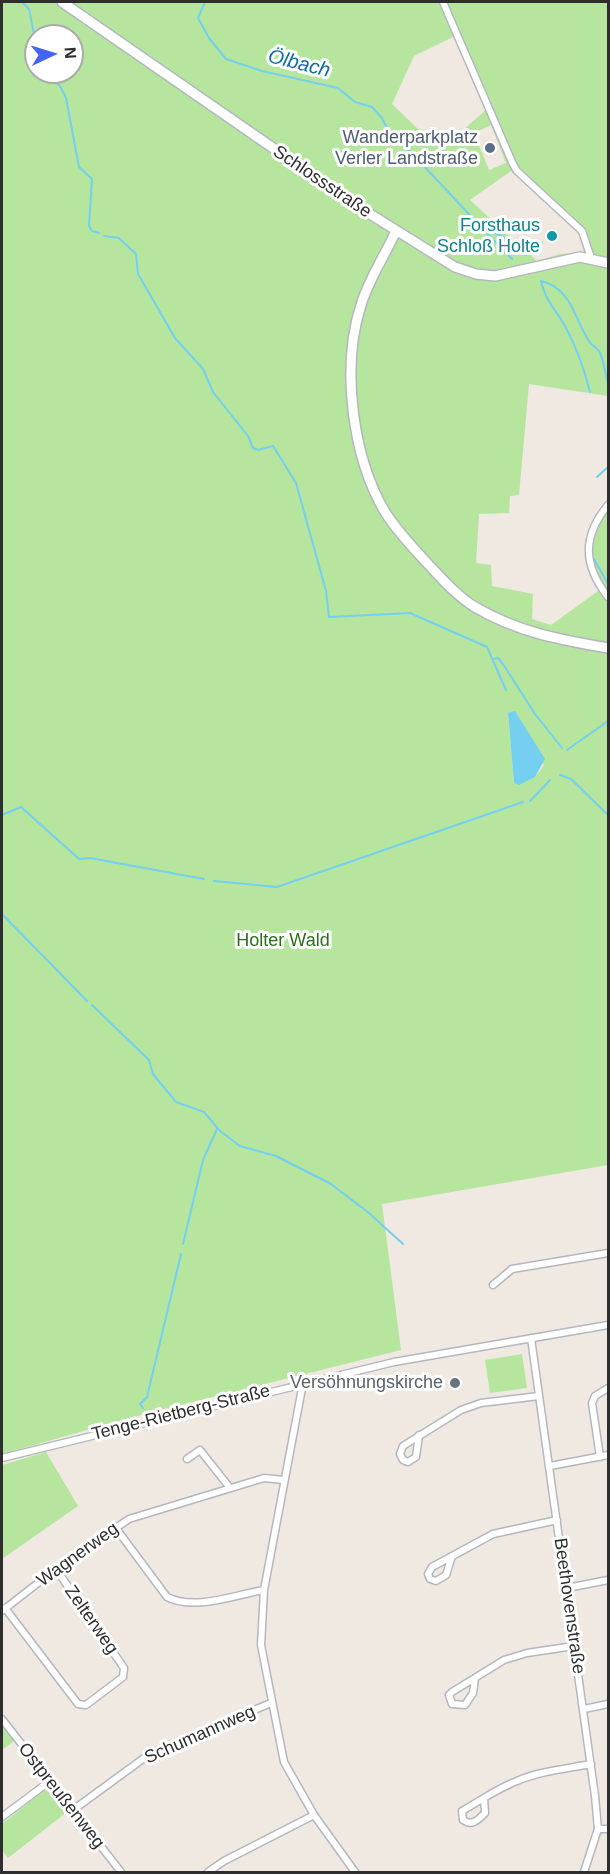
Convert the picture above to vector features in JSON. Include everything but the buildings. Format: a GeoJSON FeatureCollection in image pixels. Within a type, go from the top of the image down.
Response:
{"type":"FeatureCollection","features":[{"type":"Feature","properties":{"kind":"main road","name":"Schlossstraße"},"geometry":{"type":"LineString","coordinates":[[62,2],[396,231],[455,267],[476,274],[506,274],[560,260],[591,258],[609,263]]}},
{"type":"Feature","properties":{"kind":"main road"},"geometry":{"type":"LineString","coordinates":[[396,231],[361,305],[355,332],[352,379],[354,414],[361,452],[374,489],[386,513],[412,547],[473,606],[514,627],[543,637],[609,648]]}},
{"type":"Feature","properties":{"kind":"street"},"geometry":{"type":"LineString","coordinates":[[443,2],[517,171],[582,231],[591,258]]}},
{"type":"Feature","properties":{"kind":"street"},"geometry":{"type":"LineString","coordinates":[[609,506],[592,528],[589,550],[594,574],[609,597]]}},
{"type":"Feature","properties":{"kind":"street"},"geometry":{"type":"LineString","coordinates":[[493,1285],[512,1269],[609,1253]]}},
{"type":"Feature","properties":{"kind":"street","name":"Tenge-Rietberg-Straße"},"geometry":{"type":"LineString","coordinates":[[2,1458],[394,1362],[609,1325]]}},
{"type":"Feature","properties":{"kind":"street","name":"Beethovenstraße"},"geometry":{"type":"LineString","coordinates":[[531,1338],[584,1709],[598,1829],[584,1872]]}},
{"type":"Feature","properties":{"kind":"street"},"geometry":{"type":"LineString","coordinates":[[303,1383],[264,1590],[261,1645],[284,1762],[314,1815],[355,1872]]}},
{"type":"Feature","properties":{"kind":"street"},"geometry":{"type":"LineString","coordinates":[[600,1456],[592,1403],[595,1396],[609,1388]]}},
{"type":"Feature","properties":{"kind":"street"},"geometry":{"type":"LineString","coordinates":[[419,1435],[460,1410],[481,1403],[539,1396]]}},
{"type":"Feature","properties":{"kind":"street"},"geometry":{"type":"LineString","coordinates":[[187,1460],[200,1449],[230,1488]]}},
{"type":"Feature","properties":{"kind":"street"},"geometry":{"type":"LineString","coordinates":[[550,1466],[609,1455]]}},
{"type":"Feature","properties":{"kind":"street","name":"Wagnerweg"},"geometry":{"type":"LineString","coordinates":[[3,1610],[56,1569],[129,1519],[264,1478],[284,1480]]}},
{"type":"Feature","properties":{"kind":"street"},"geometry":{"type":"LineString","coordinates":[[452,1556],[492,1533],[557,1520]]}},
{"type":"Feature","properties":{"kind":"street"},"geometry":{"type":"LineString","coordinates":[[115,1527],[167,1597],[177,1602],[190,1604],[264,1590]]}},
{"type":"Feature","properties":{"kind":"street","name":"Zelterweg"},"geometry":{"type":"LineString","coordinates":[[3,1610],[78,1704],[86,1706],[123,1677],[124,1668],[56,1569]]}},
{"type":"Feature","properties":{"kind":"street"},"geometry":{"type":"LineString","coordinates":[[567,1588],[609,1580]]}},
{"type":"Feature","properties":{"kind":"street"},"geometry":{"type":"LineString","coordinates":[[475,1678],[472,1693],[465,1705],[452,1704],[449,1695],[452,1692],[504,1660],[527,1653],[574,1646]]}},
{"type":"Feature","properties":{"kind":"street","name":"Schumannweg"},"geometry":{"type":"LineString","coordinates":[[72,1810],[151,1753],[271,1703]]}},
{"type":"Feature","properties":{"kind":"street"},"geometry":{"type":"LineString","coordinates":[[584,1709],[609,1704]]}},
{"type":"Feature","properties":{"kind":"street","name":"Ostpreußenweg"},"geometry":{"type":"LineString","coordinates":[[2,1719],[121,1872]]}},
{"type":"Feature","properties":{"kind":"street"},"geometry":{"type":"LineString","coordinates":[[484,1798],[485,1813],[478,1821],[466,1822],[462,1811],[484,1798],[515,1781],[540,1773],[591,1764]]}},
{"type":"Feature","properties":{"kind":"street"},"geometry":{"type":"LineString","coordinates":[[2,1817],[50,1781]]}},
{"type":"Feature","properties":{"kind":"street"},"geometry":{"type":"LineString","coordinates":[[208,1872],[224,1861],[314,1815]]}},
{"type":"Feature","properties":{"kind":"street"},"geometry":{"type":"LineString","coordinates":[[598,1829],[609,1829]]}},
{"type":"Feature","properties":{"kind":"green space","name":"Holter Wald"},"geometry":{"type":"Polygon","coordinates":[[[2,2],[608,2],[608,396],[529,384],[519,495],[510,496],[509,513],[479,514],[476,563],[491,565],[492,586],[533,594],[532,619],[551,625],[605,586],[595,566],[592,548],[596,531],[608,512],[608,1165],[382,1204],[401,1350],[133,1417],[2,1454],[2,2]],[[453,37],[414,56],[392,104],[418,129],[429,131],[446,145],[487,109],[465,56],[453,37]],[[491,125],[474,133],[489,170],[506,163],[491,125]],[[511,171],[470,200],[537,261],[560,254],[586,252],[579,232],[511,171]],[[508,713],[514,783],[535,777],[544,765],[508,713]]]}},
{"type":"Feature","properties":{"kind":"green space"},"geometry":{"type":"Polygon","coordinates":[[[522,1354],[527,1388],[490,1393],[485,1360],[522,1354]]]}},
{"type":"Feature","properties":{"kind":"green space"},"geometry":{"type":"Polygon","coordinates":[[[46,1452],[78,1506],[2,1559],[2,1465],[46,1452]]]}},
{"type":"Feature","properties":{"kind":"green space"},"geometry":{"type":"Polygon","coordinates":[[[2,1725],[14,1741],[2,1750],[2,1725]]]}},
{"type":"Feature","properties":{"kind":"green space"},"geometry":{"type":"Polygon","coordinates":[[[49,1790],[67,1812],[8,1858],[2,1850],[2,1824],[43,1791],[49,1790]]]}},
{"type":"Feature","properties":{"kind":"water"},"geometry":{"type":"Polygon","coordinates":[[[515,711],[545,759],[535,777],[519,785],[514,783],[508,713],[515,711]]]}},
{"type":"Feature","properties":{"kind":"waterway"},"geometry":{"type":"LineString","coordinates":[[22,2],[29,9],[32,24]]}},
{"type":"Feature","properties":{"kind":"waterway","name":"Ölbach"},"geometry":{"type":"LineString","coordinates":[[205,2],[198,18],[209,38],[226,59],[262,71],[338,88],[355,102],[372,107],[382,118],[389,132],[400,138],[482,228],[502,236],[526,255]]}},
{"type":"Feature","properties":{"kind":"waterway"},"geometry":{"type":"LineString","coordinates":[[58,84],[66,98],[79,167],[92,179],[89,226],[92,231],[99,233]]}},
{"type":"Feature","properties":{"kind":"waterway","name":"Ölbach"},"geometry":{"type":"LineString","coordinates":[[483,229],[512,259]]}},
{"type":"Feature","properties":{"kind":"waterway"},"geometry":{"type":"LineString","coordinates":[[104,236],[119,238],[136,254],[138,274],[175,338],[203,369],[213,392],[248,436],[253,448],[258,450],[273,446],[296,483],[326,591],[329,617],[410,613],[487,647],[506,690]]}},
{"type":"Feature","properties":{"kind":"waterway","name":"Ölbach"},"geometry":{"type":"LineString","coordinates":[[590,392],[573,342],[548,299],[541,281],[559,290],[566,297],[589,341],[599,351],[608,383]]}},
{"type":"Feature","properties":{"kind":"waterway","name":"Ölbach"},"geometry":{"type":"LineString","coordinates":[[597,477],[608,467]]}},
{"type":"Feature","properties":{"kind":"waterway","name":"Ölbach"},"geometry":{"type":"LineString","coordinates":[[594,559],[608,584]]}},
{"type":"Feature","properties":{"kind":"waterway"},"geometry":{"type":"LineString","coordinates":[[494,659],[498,658],[503,664],[535,714],[562,748]]}},
{"type":"Feature","properties":{"kind":"waterway"},"geometry":{"type":"LineString","coordinates":[[567,750],[608,721]]}},
{"type":"Feature","properties":{"kind":"waterway"},"geometry":{"type":"LineString","coordinates":[[560,775],[571,779],[608,815]]}},
{"type":"Feature","properties":{"kind":"waterway"},"geometry":{"type":"LineString","coordinates":[[530,801],[550,780]]}},
{"type":"Feature","properties":{"kind":"waterway"},"geometry":{"type":"LineString","coordinates":[[214,881],[277,887],[523,802]]}},
{"type":"Feature","properties":{"kind":"waterway"},"geometry":{"type":"LineString","coordinates":[[2,815],[21,807],[79,859],[90,858],[204,879]]}},
{"type":"Feature","properties":{"kind":"waterway"},"geometry":{"type":"LineString","coordinates":[[2,914],[87,1001]]}},
{"type":"Feature","properties":{"kind":"waterway"},"geometry":{"type":"LineString","coordinates":[[92,1005],[149,1060],[153,1074],[176,1102],[204,1112],[220,1131],[240,1146],[276,1156],[331,1184],[369,1213],[403,1244]]}},
{"type":"Feature","properties":{"kind":"waterway"},"geometry":{"type":"LineString","coordinates":[[183,1244],[203,1160],[217,1129]]}},
{"type":"Feature","properties":{"kind":"waterway"},"geometry":{"type":"LineString","coordinates":[[143,1408],[140,1404],[147,1397],[181,1254]]}},
{"type":"Feature","properties":{"kind":"place","name":"Wanderparkplatz Verler Landstraße"},"geometry":{"type":"Point","coordinates":[490,148]}},
{"type":"Feature","properties":{"kind":"place","name":"Forsthaus Schloß Holte"},"geometry":{"type":"Point","coordinates":[552,236]}},
{"type":"Feature","properties":{"kind":"place","name":"Versöhnungskirche"},"geometry":{"type":"Point","coordinates":[455,1383]}}]}
